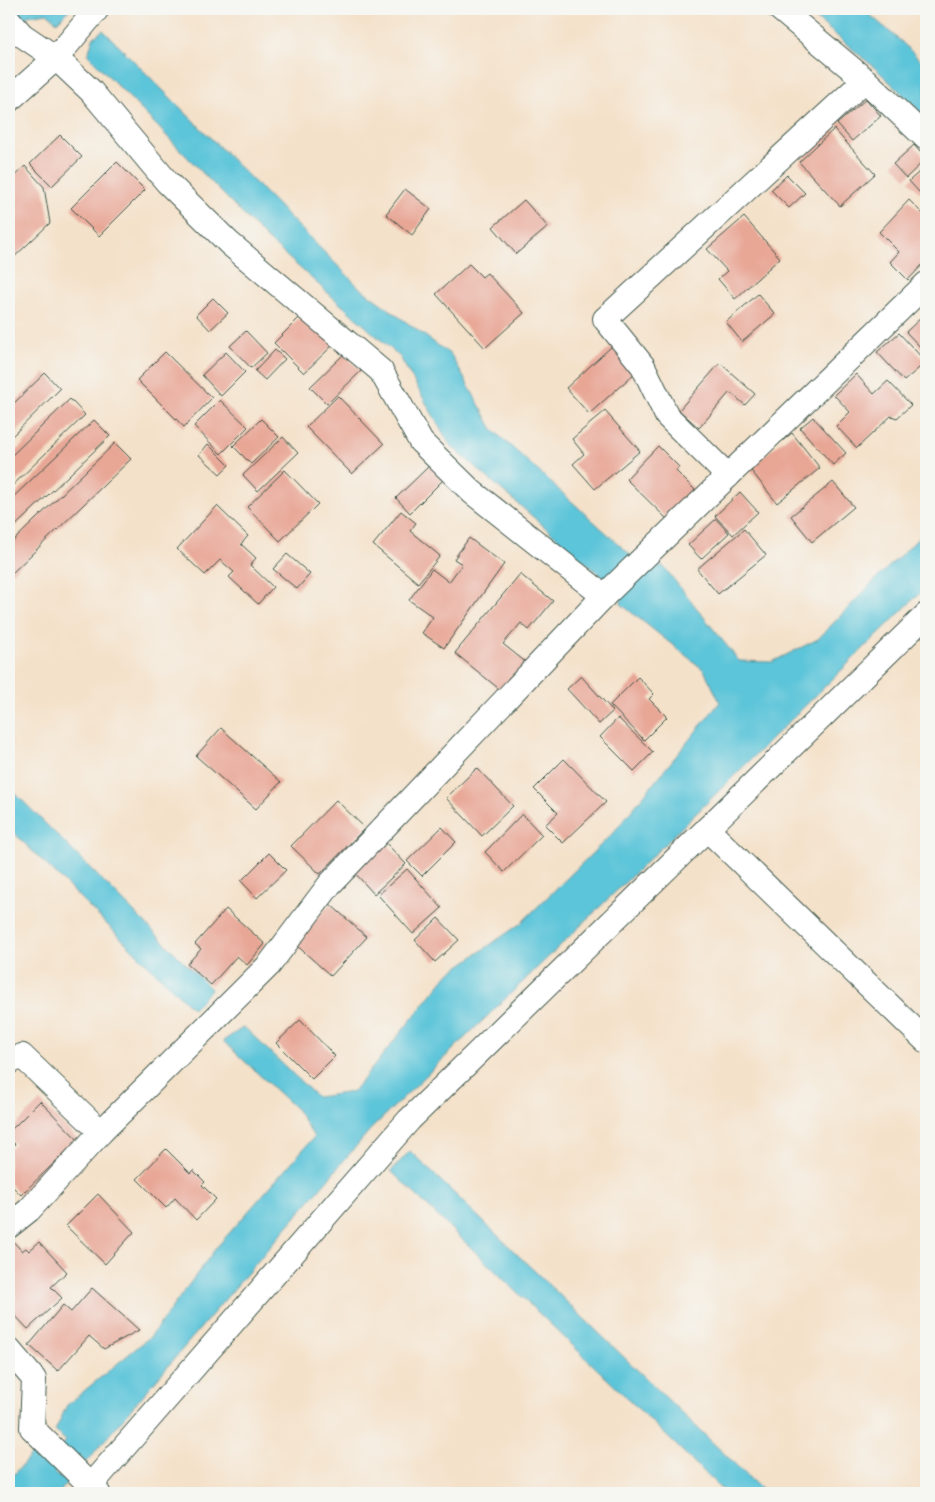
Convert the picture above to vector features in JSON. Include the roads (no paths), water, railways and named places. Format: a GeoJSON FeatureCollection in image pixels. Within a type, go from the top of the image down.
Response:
{"type":"FeatureCollection","features":[{"type":"Feature","properties":{"kind":"street"},"geometry":{"type":"LineString","coordinates":[[9,100],[56,58],[97,9]]}},
{"type":"Feature","properties":{"kind":"street"},"geometry":{"type":"LineString","coordinates":[[780,9],[864,80],[926,138]]}},
{"type":"Feature","properties":{"kind":"street"},"geometry":{"type":"LineString","coordinates":[[16,27],[56,58],[91,91],[167,182],[229,243],[381,371],[421,442],[472,492],[607,593]]}},
{"type":"Feature","properties":{"kind":"street"},"geometry":{"type":"LineString","coordinates":[[728,476],[667,416],[643,366],[605,320],[864,80]]}},
{"type":"Feature","properties":{"kind":"street"},"geometry":{"type":"LineString","coordinates":[[9,1226],[29,1210],[101,1132],[269,965],[330,884],[607,593],[926,284]]}},
{"type":"Feature","properties":{"kind":"street"},"geometry":{"type":"LineString","coordinates":[[9,1350],[34,1379],[32,1428],[60,1456],[90,1491],[409,1120],[926,615]]}},
{"type":"Feature","properties":{"kind":"street"},"geometry":{"type":"LineString","coordinates":[[707,829],[926,1041]]}},
{"type":"Feature","properties":{"kind":"street"},"geometry":{"type":"LineString","coordinates":[[9,1062],[22,1056],[101,1132]]}},
{"type":"Feature","properties":{"kind":"water"},"geometry":{"type":"Polygon","coordinates":[[[13,9],[70,9],[57,22],[47,13],[28,16],[9,33],[9,13],[13,9]]]}},
{"type":"Feature","properties":{"kind":"water"},"geometry":{"type":"Polygon","coordinates":[[[805,9],[863,9],[903,43],[926,66],[926,117],[876,69],[805,9]]]}},
{"type":"Feature","properties":{"kind":"water"},"geometry":{"type":"Polygon","coordinates":[[[103,30],[360,288],[451,355],[494,431],[645,568],[663,566],[739,661],[772,662],[818,639],[926,531],[926,587],[370,1130],[85,1463],[71,1451],[54,1472],[67,1483],[59,1493],[9,1493],[9,1480],[33,1453],[47,1464],[66,1441],[55,1431],[67,1405],[151,1336],[216,1248],[314,1137],[297,1110],[223,1041],[244,1027],[317,1097],[353,1092],[448,974],[520,924],[614,832],[720,702],[704,670],[621,604],[622,594],[450,445],[400,357],[265,237],[88,55],[93,38],[103,30]]]}},
{"type":"Feature","properties":{"kind":"water"},"geometry":{"type":"Polygon","coordinates":[[[9,787],[211,989],[193,1009],[9,828],[9,787]]]}},
{"type":"Feature","properties":{"kind":"water"},"geometry":{"type":"Polygon","coordinates":[[[410,1151],[765,1493],[726,1493],[391,1171],[410,1151]]]}}]}
